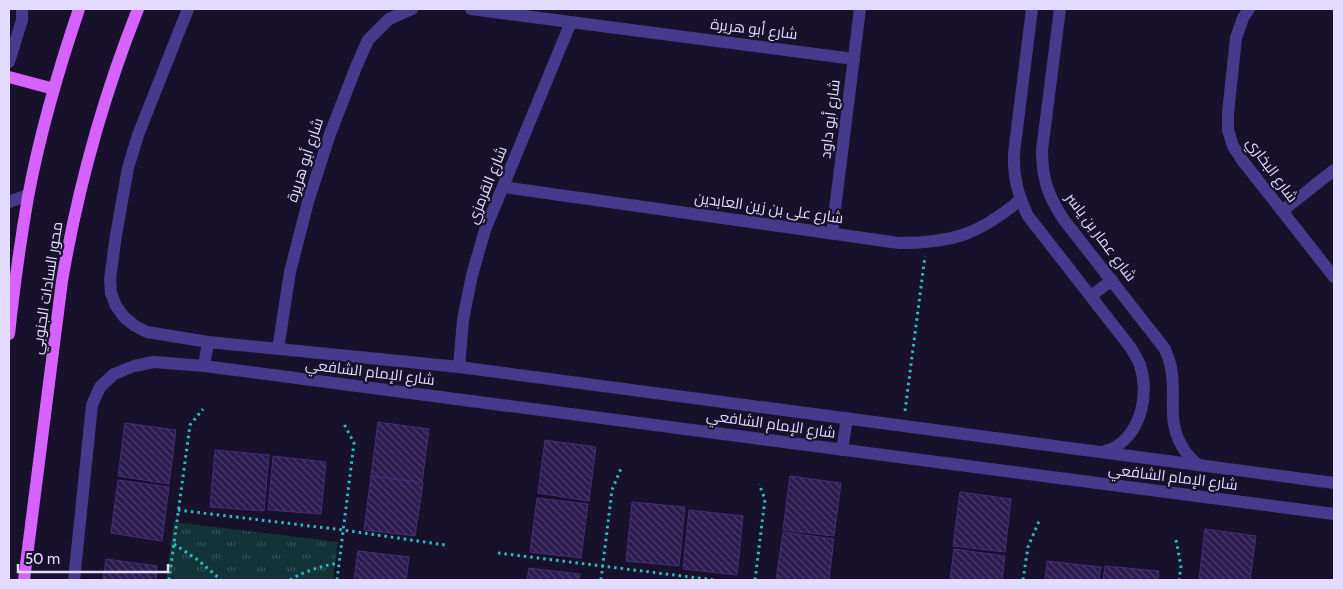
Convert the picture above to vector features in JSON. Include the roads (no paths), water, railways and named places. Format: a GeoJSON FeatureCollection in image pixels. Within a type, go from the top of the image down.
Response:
{"type":"FeatureCollection","features":[{"type":"Feature","properties":{"kind":"main road","name":"محور السادات الجنوبي"},"geometry":{"type":"LineString","coordinates":[[9,334],[28,195],[54,89],[78,9]]}},
{"type":"Feature","properties":{"kind":"main road","name":"محور السادات الجنوبي"},"geometry":{"type":"LineString","coordinates":[[24,580],[62,281],[70,234],[80,188],[104,101],[138,9]]}},
{"type":"Feature","properties":{"kind":"main road"},"geometry":{"type":"LineString","coordinates":[[9,77],[54,89]]}},
{"type":"Feature","properties":{"kind":"street"},"geometry":{"type":"LineString","coordinates":[[9,62],[22,20],[22,9]]}},
{"type":"Feature","properties":{"kind":"street","name":"شارع الإمام الشافعي"},"geometry":{"type":"LineString","coordinates":[[188,9],[141,127],[128,168],[119,210],[110,279],[111,293],[116,306],[124,317],[135,326],[147,332],[208,342],[459,367],[1334,483]]}},
{"type":"Feature","properties":{"kind":"street","name":"شارع أبو هريرة"},"geometry":{"type":"LineString","coordinates":[[278,349],[290,272],[308,202],[346,92],[368,40],[389,19],[412,9]]}},
{"type":"Feature","properties":{"kind":"street","name":"شارع أبو هريرة"},"geometry":{"type":"LineString","coordinates":[[471,9],[854,59]]}},
{"type":"Feature","properties":{"kind":"street","name":"شارع أبو داود"},"geometry":{"type":"LineString","coordinates":[[832,233],[860,9]]}},
{"type":"Feature","properties":{"kind":"street"},"geometry":{"type":"LineString","coordinates":[[1032,9],[1014,153],[1013,169],[1020,200],[1028,216],[1131,348],[1140,364],[1144,382],[1144,400],[1139,418],[1117,446],[1101,452]]}},
{"type":"Feature","properties":{"kind":"street","name":"شارع عمار بن ياسر"},"geometry":{"type":"LineString","coordinates":[[1060,9],[1042,150],[1042,169],[1046,187],[1054,204],[1165,349],[1172,368],[1171,410],[1175,430],[1184,450],[1198,465]]}},
{"type":"Feature","properties":{"kind":"street","name":"شارع البخاري"},"geometry":{"type":"LineString","coordinates":[[1249,9],[1243,18],[1236,38],[1228,113],[1228,130],[1233,146],[1334,277]]}},
{"type":"Feature","properties":{"kind":"street","name":"شارع القرمزي"},"geometry":{"type":"LineString","coordinates":[[459,367],[463,320],[472,275],[485,230],[571,22]]}},
{"type":"Feature","properties":{"kind":"street"},"geometry":{"type":"LineString","coordinates":[[1282,211],[1334,170]]}},
{"type":"Feature","properties":{"kind":"street","name":"شارع على بن زين العابدين"},"geometry":{"type":"LineString","coordinates":[[503,187],[899,242],[926,243],[952,239],[977,230],[1000,217],[1020,200]]}},
{"type":"Feature","properties":{"kind":"street"},"geometry":{"type":"LineString","coordinates":[[9,202],[28,195]]}},
{"type":"Feature","properties":{"kind":"street"},"geometry":{"type":"LineString","coordinates":[[1091,296],[1112,280]]}},
{"type":"Feature","properties":{"kind":"street"},"geometry":{"type":"LineString","coordinates":[[204,366],[208,342]]}},
{"type":"Feature","properties":{"kind":"street","name":"شارع الإمام الشافعي"},"geometry":{"type":"LineString","coordinates":[[74,580],[92,406],[100,387],[114,374],[134,366],[154,362],[204,366],[1334,514]]}},
{"type":"Feature","properties":{"kind":"street"},"geometry":{"type":"LineString","coordinates":[[842,450],[847,418]]}}]}
